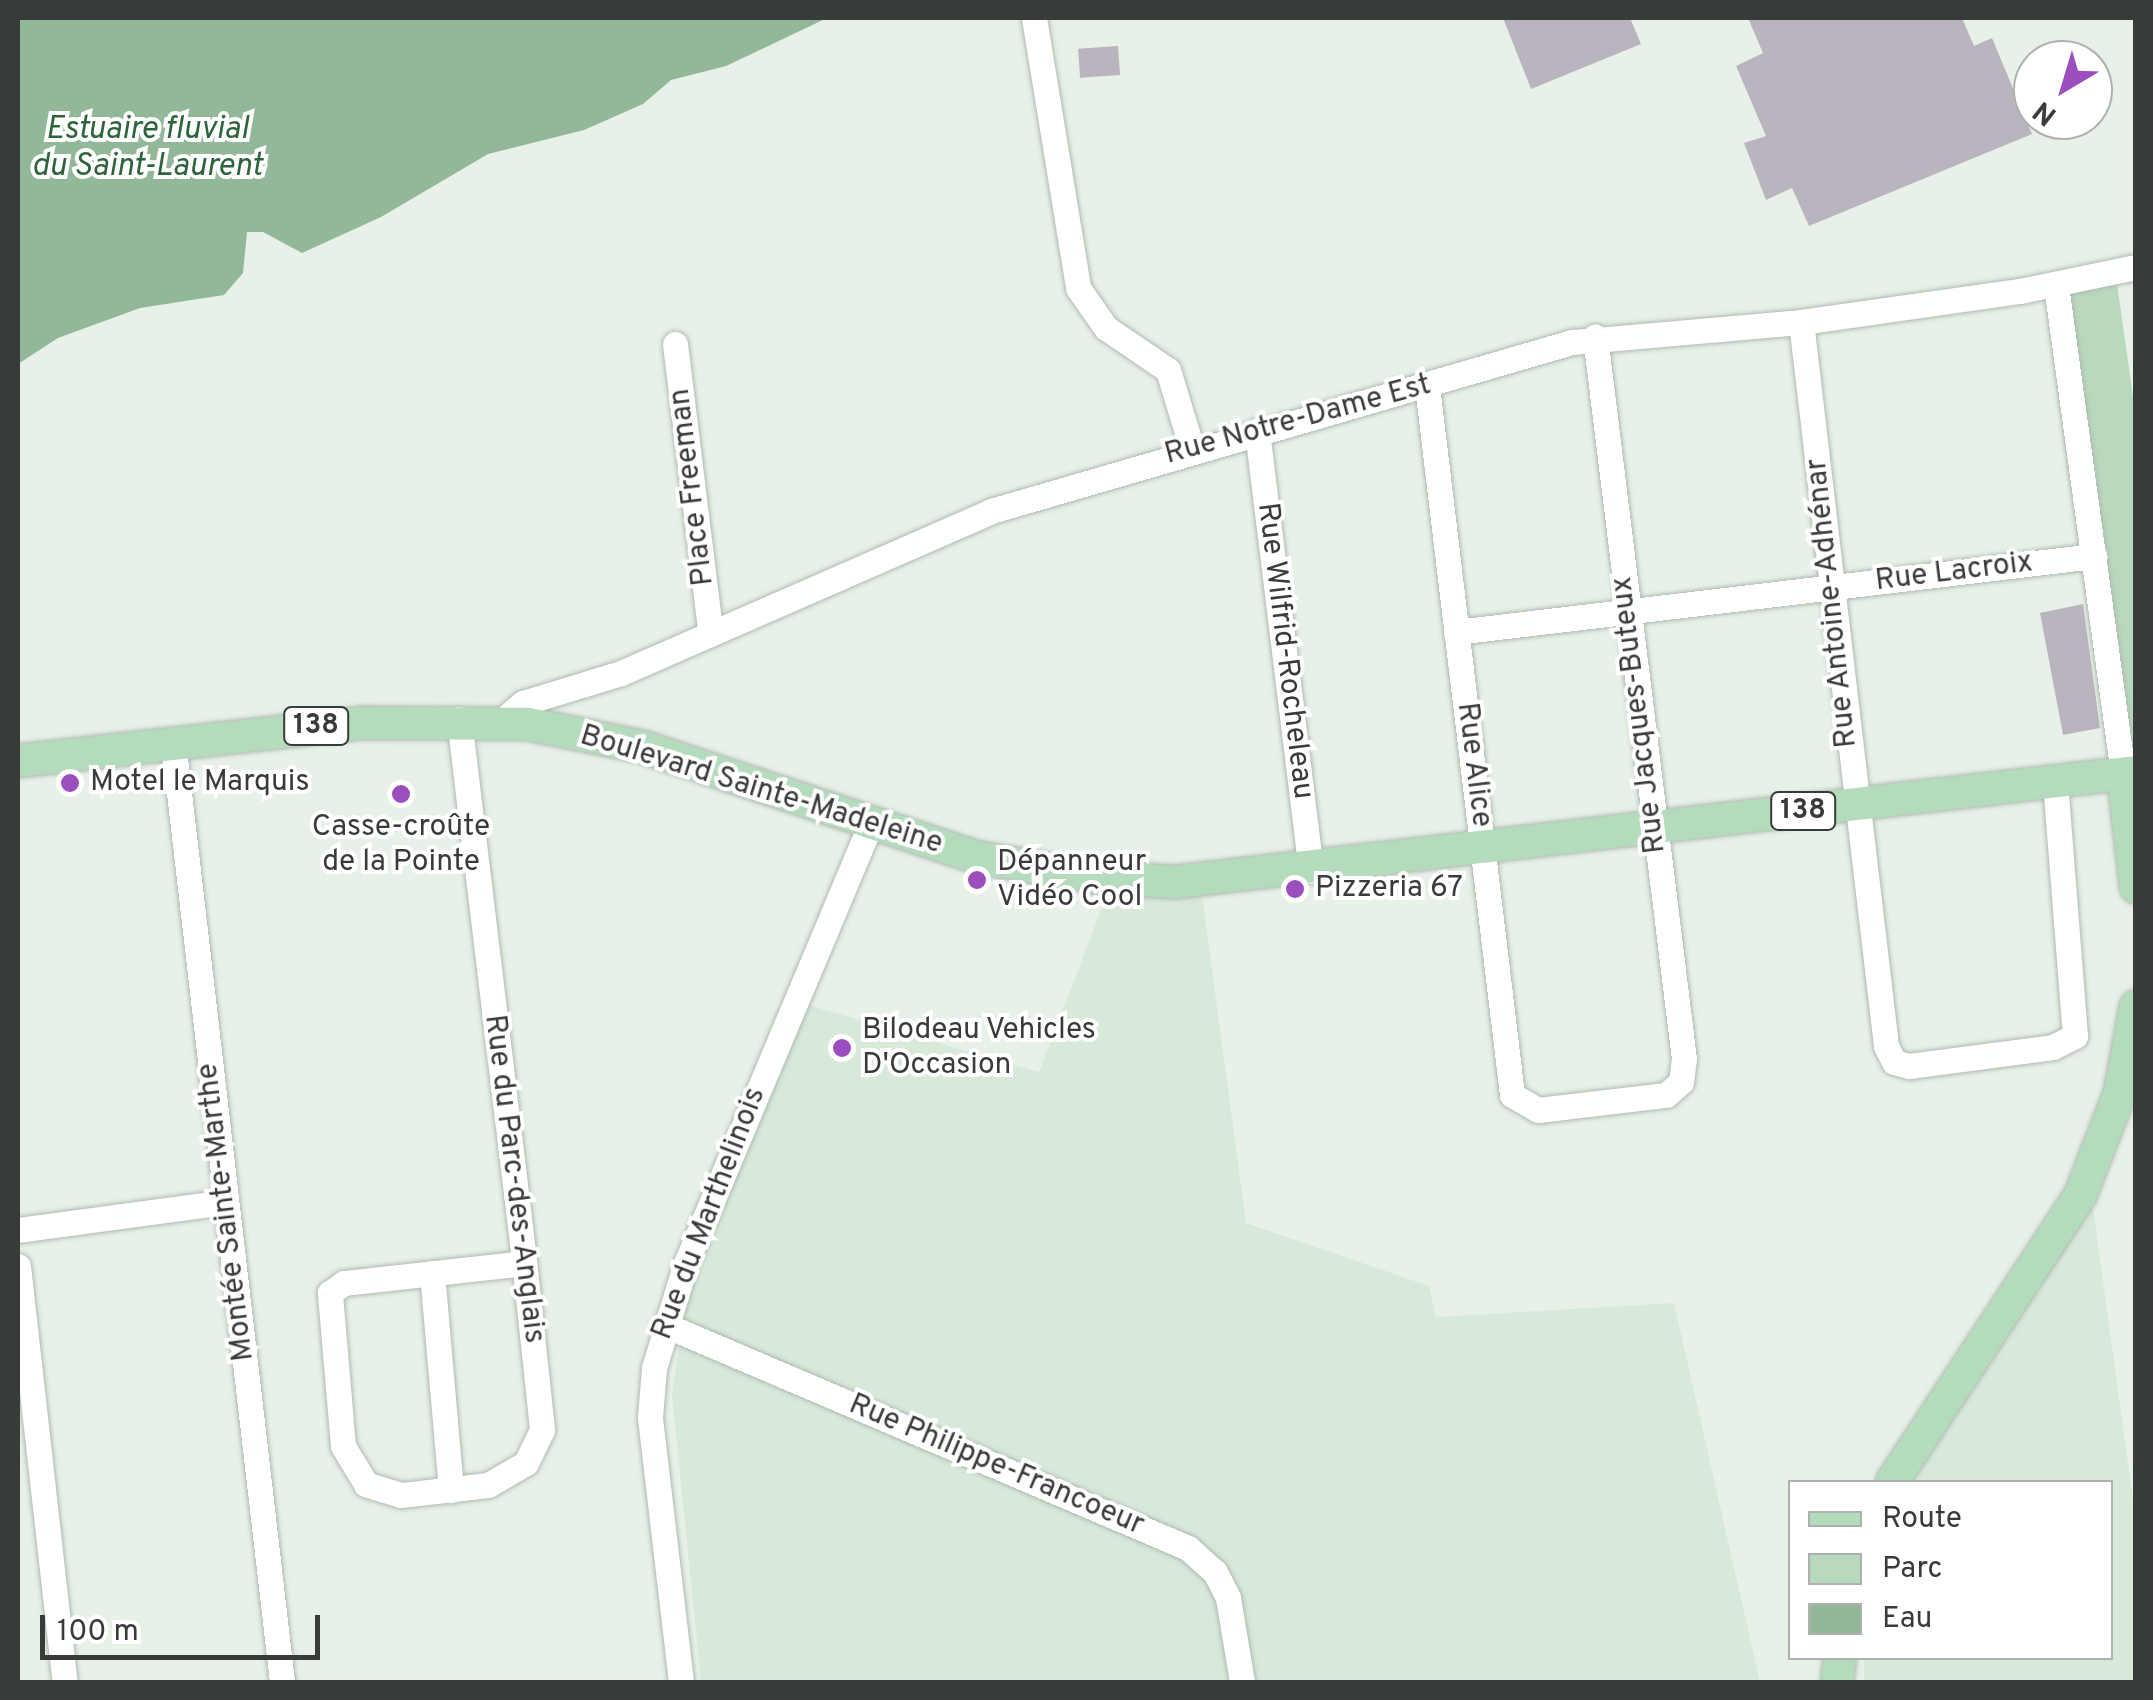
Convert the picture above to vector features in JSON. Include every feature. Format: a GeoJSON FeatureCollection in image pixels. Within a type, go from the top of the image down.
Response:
{"type":"FeatureCollection","features":[{"type":"Feature","properties":{"kind":"main road","name":"Boulevard Sainte-Madeleine"},"geometry":{"type":"LineString","coordinates":[[459,719],[502,721],[619,740],[975,858],[1093,877],[1199,882],[2129,773]]}},
{"type":"Feature","properties":{"kind":"main road","name":"138"},"geometry":{"type":"LineString","coordinates":[[18,761],[173,741],[459,719]]}},
{"type":"Feature","properties":{"kind":"main road"},"geometry":{"type":"LineString","coordinates":[[2129,773],[2136,887]]}},
{"type":"Feature","properties":{"kind":"main road"},"geometry":{"type":"LineString","coordinates":[[1893,1480],[2073,1210],[2120,1093],[2136,1006]]}},
{"type":"Feature","properties":{"kind":"street"},"geometry":{"type":"LineString","coordinates":[[1034,18],[1075,280],[1106,328],[1168,370],[1192,449]]}},
{"type":"Feature","properties":{"kind":"street","name":"Rue Notre-Dame Est"},"geometry":{"type":"LineString","coordinates":[[502,721],[523,704],[594,684],[942,529],[1192,449],[1596,336],[1801,322],[2056,286],[2136,267]]}},
{"type":"Feature","properties":{"kind":"street"},"geometry":{"type":"LineString","coordinates":[[2056,286],[2129,773]]}},
{"type":"Feature","properties":{"kind":"street","name":"Rue Antoine-Adhénar"},"geometry":{"type":"LineString","coordinates":[[1801,322],[1886,1046],[1894,1062],[1909,1066],[2053,1047],[2075,1036],[2055,782]]}},
{"type":"Feature","properties":{"kind":"street","name":"Rue Jacques-Buteux"},"geometry":{"type":"LineString","coordinates":[[1596,336],[1652,830],[1684,1059],[1674,1090]]}},
{"type":"Feature","properties":{"kind":"street","name":"Place Freeman"},"geometry":{"type":"LineString","coordinates":[[676,344],[710,631]]}},
{"type":"Feature","properties":{"kind":"street","name":"Rue Alice"},"geometry":{"type":"LineString","coordinates":[[1427,386],[1516,1100],[1538,1110],[1674,1090]]}},
{"type":"Feature","properties":{"kind":"street","name":"Rue Wilfrid-Rocheleau"},"geometry":{"type":"LineString","coordinates":[[1257,431],[1311,870]]}},
{"type":"Feature","properties":{"kind":"street","name":"Rue Lacroix"},"geometry":{"type":"LineString","coordinates":[[1456,632],[2094,556]]}},
{"type":"Feature","properties":{"kind":"street","name":"Rue du Parc-des-Anglais"},"geometry":{"type":"LineString","coordinates":[[432,1273],[344,1283],[328,1298],[343,1446],[363,1481],[390,1494],[452,1490],[508,1476],[539,1442],[524,1262],[459,719]]}},
{"type":"Feature","properties":{"kind":"street","name":"Montée Sainte-Marthe"},"geometry":{"type":"LineString","coordinates":[[173,741],[282,1682]]}},
{"type":"Feature","properties":{"kind":"street","name":"Rue du Marthelinois"},"geometry":{"type":"LineString","coordinates":[[681,1682],[650,1408],[665,1326],[870,825]]}},
{"type":"Feature","properties":{"kind":"street"},"geometry":{"type":"LineString","coordinates":[[18,1230],[225,1202]]}},
{"type":"Feature","properties":{"kind":"street"},"geometry":{"type":"LineString","coordinates":[[452,1490],[432,1273],[524,1262]]}},
{"type":"Feature","properties":{"kind":"street"},"geometry":{"type":"LineString","coordinates":[[18,1266],[65,1682]]}},
{"type":"Feature","properties":{"kind":"street","name":"Rue Philippe-Francoeur"},"geometry":{"type":"LineString","coordinates":[[665,1326],[1188,1548],[1225,1590],[1242,1682]]}},
{"type":"Feature","properties":{"kind":"shaded area"},"geometry":{"type":"Polygon","coordinates":[[[1111,884],[1201,887],[1246,1223],[1429,1286],[1436,1317],[1674,1303],[1760,1682],[701,1682],[672,1394],[688,1285],[808,1005],[1039,1072],[1111,884]]]}},
{"type":"Feature","properties":{"kind":"shaded area"},"geometry":{"type":"Polygon","coordinates":[[[2092,1201],[2135,1514],[2135,1682],[1864,1682],[1864,1660],[2113,1660],[2113,1480],[1913,1480],[2092,1201]]]}},
{"type":"Feature","properties":{"kind":"green space"},"geometry":{"type":"Polygon","coordinates":[[[2115,270],[2136,418],[2135,765],[2127,766],[2061,279],[2115,270]]]}},
{"type":"Feature","properties":{"kind":"water","name":"Estuaire fluvial du Saint-Laurent"},"geometry":{"type":"Polygon","coordinates":[[[18,18],[827,18],[726,66],[671,80],[643,104],[584,130],[488,154],[381,217],[302,253],[263,232],[247,232],[243,273],[224,295],[140,308],[58,338],[18,364],[18,18]]]}},
{"type":"Feature","properties":{"kind":"building"},"geometry":{"type":"Polygon","coordinates":[[[1503,18],[1630,18],[1641,44],[1531,89],[1503,18]]]}},
{"type":"Feature","properties":{"kind":"building"},"geometry":{"type":"Polygon","coordinates":[[[1748,18],[1962,18],[1974,46],[1992,38],[2013,88],[2013,140],[2017,140],[1809,226],[1792,188],[1766,200],[1744,143],[1766,136],[1736,66],[1763,53],[1748,18]]]}},
{"type":"Feature","properties":{"kind":"building"},"geometry":{"type":"Polygon","coordinates":[[[1118,46],[1120,75],[1080,78],[1078,49],[1118,46]]]}},
{"type":"Feature","properties":{"kind":"building"},"geometry":{"type":"Polygon","coordinates":[[[2083,604],[2100,728],[2063,735],[2040,613],[2083,604]]]}},
{"type":"Feature","properties":{"kind":"place","name":"Motel le Marquis"},"geometry":{"type":"Point","coordinates":[70,783]}},
{"type":"Feature","properties":{"kind":"place","name":"Casse-croûte de la Pointe"},"geometry":{"type":"Point","coordinates":[401,794]}},
{"type":"Feature","properties":{"kind":"place","name":"Dépanneur Vidéo Cool"},"geometry":{"type":"Point","coordinates":[977,880]}},
{"type":"Feature","properties":{"kind":"place","name":"Pizzeria 67"},"geometry":{"type":"Point","coordinates":[1295,889]}},
{"type":"Feature","properties":{"kind":"place","name":"Bilodeau Vehicles D'Occasion"},"geometry":{"type":"Point","coordinates":[842,1048]}}]}
